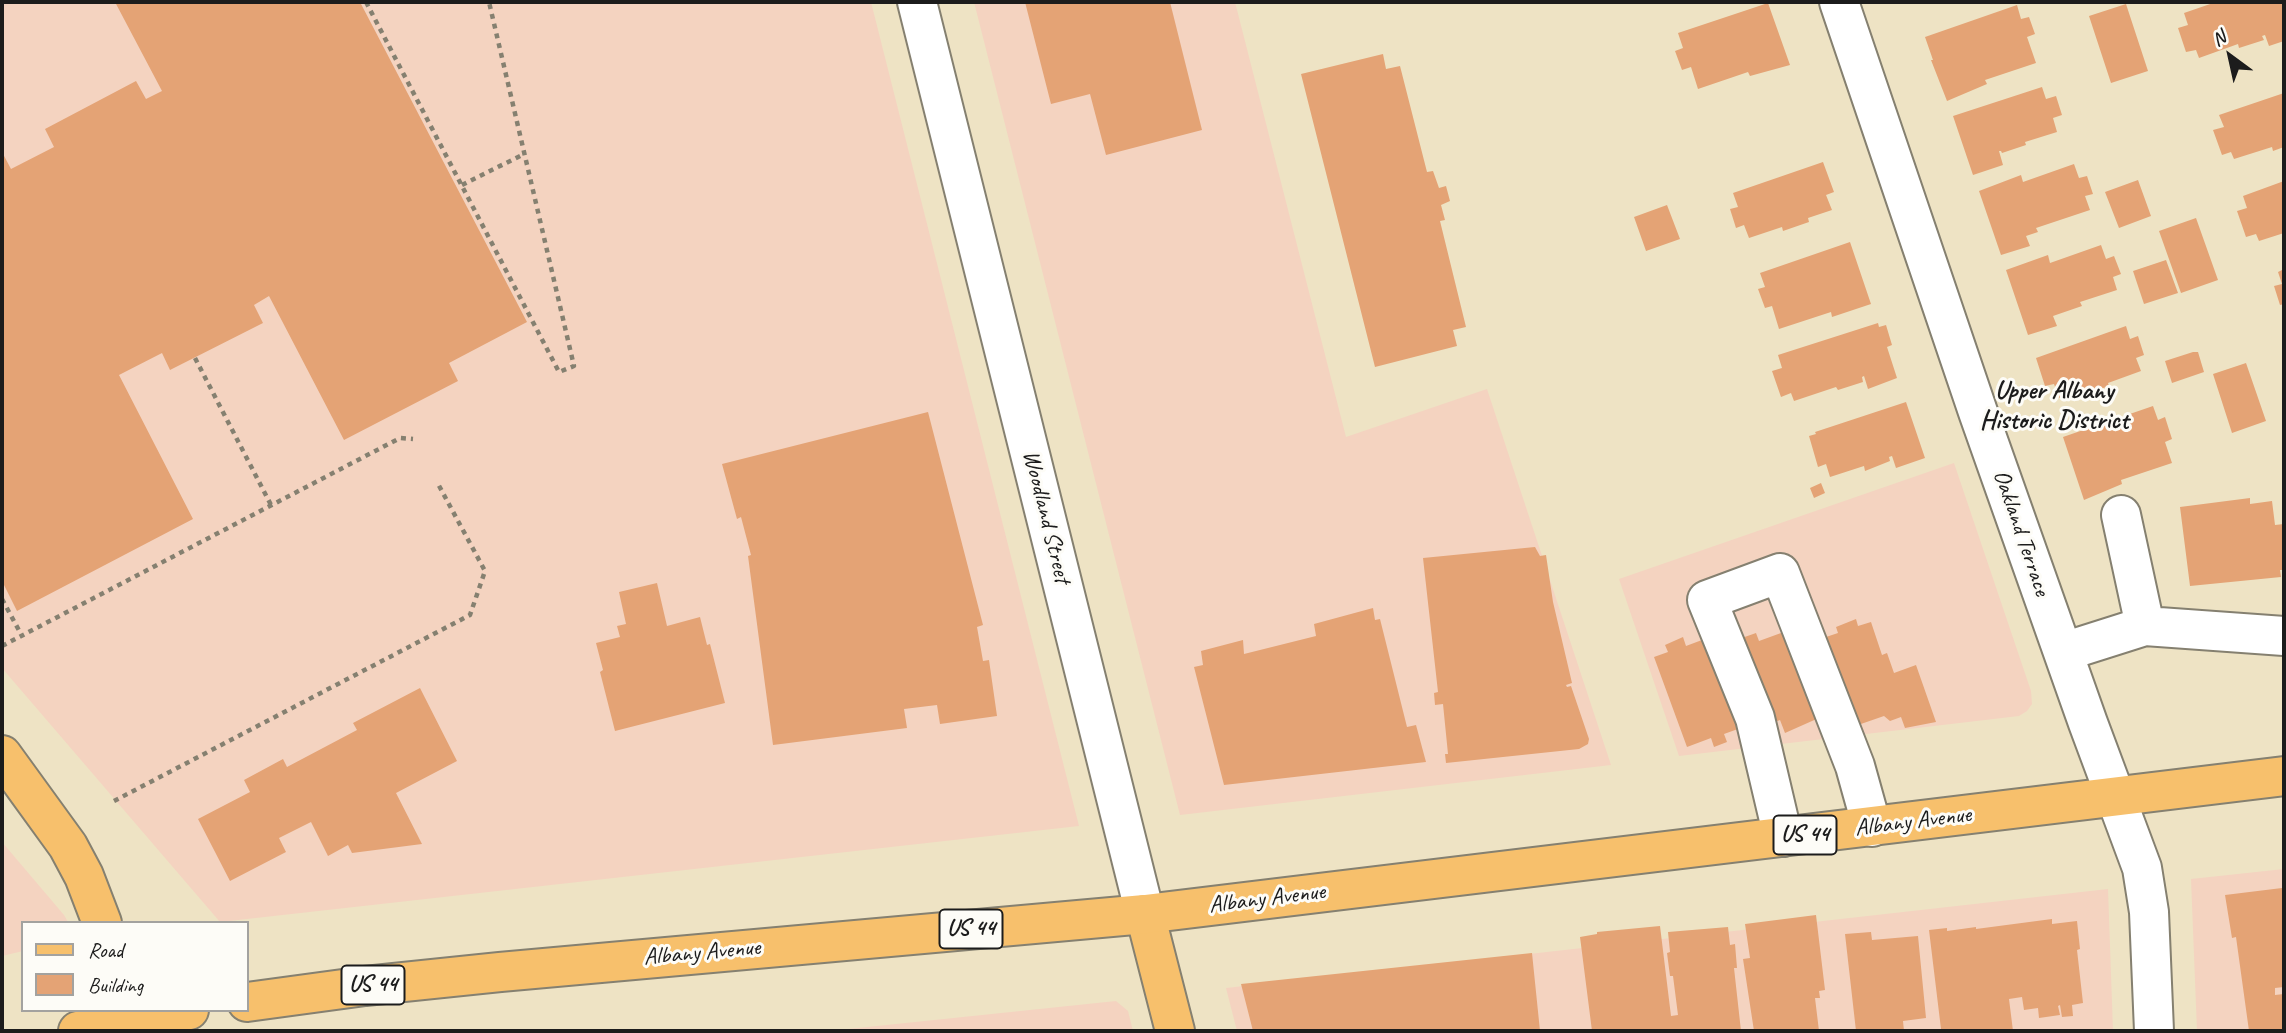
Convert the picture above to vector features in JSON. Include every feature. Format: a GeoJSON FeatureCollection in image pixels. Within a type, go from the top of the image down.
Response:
{"type":"FeatureCollection","features":[{"type":"Feature","properties":{"kind":"main road"},"geometry":{"type":"LineString","coordinates":[[2,755],[68,846],[84,876],[101,921]]}},
{"type":"Feature","properties":{"kind":"main road","name":"Albany Avenue"},"geometry":{"type":"LineString","coordinates":[[248,1002],[365,986],[523,970],[1145,914],[2284,776]]}},
{"type":"Feature","properties":{"kind":"main road","name":"Woodland Street"},"geometry":{"type":"LineString","coordinates":[[1145,914],[1175,1031]]}},
{"type":"Feature","properties":{"kind":"main road"},"geometry":{"type":"LineString","coordinates":[[78,1031],[131,1015],[166,1012]]}},
{"type":"Feature","properties":{"kind":"street","name":"Woodland Street"},"geometry":{"type":"LineString","coordinates":[[917,2],[1145,914]]}},
{"type":"Feature","properties":{"kind":"street","name":"Oakland Terrace"},"geometry":{"type":"LineString","coordinates":[[1839,2],[1978,412],[2142,868],[2147,886],[2154,1031]]}},
{"type":"Feature","properties":{"kind":"street"},"geometry":{"type":"LineString","coordinates":[[2121,515],[2145,626]]}},
{"type":"Feature","properties":{"kind":"street"},"geometry":{"type":"LineString","coordinates":[[1783,837],[1755,718],[1707,600],[1780,573],[1855,766],[1872,827]]}},
{"type":"Feature","properties":{"kind":"street"},"geometry":{"type":"LineString","coordinates":[[2063,652],[2145,626],[2284,636]]}},
{"type":"Feature","properties":{"kind":"path"},"geometry":{"type":"LineString","coordinates":[[366,2],[559,372],[574,366],[489,2]]}},
{"type":"Feature","properties":{"kind":"path"},"geometry":{"type":"LineString","coordinates":[[462,185],[524,154]]}},
{"type":"Feature","properties":{"kind":"path"},"geometry":{"type":"LineString","coordinates":[[195,358],[271,505]]}},
{"type":"Feature","properties":{"kind":"path"},"geometry":{"type":"LineString","coordinates":[[2,646],[400,438],[413,439]]}},
{"type":"Feature","properties":{"kind":"path"},"geometry":{"type":"LineString","coordinates":[[114,801],[470,615],[485,571],[438,482]]}},
{"type":"Feature","properties":{"kind":"path"},"geometry":{"type":"LineString","coordinates":[[2,599],[22,636]]}},
{"type":"Feature","properties":{"kind":"shaded area"},"geometry":{"type":"Polygon","coordinates":[[[2,2],[871,2],[1079,826],[219,921],[2,668],[2,2]]]}},
{"type":"Feature","properties":{"kind":"shaded area"},"geometry":{"type":"Polygon","coordinates":[[[974,2],[1235,2],[1346,437],[1487,389],[1611,765],[1180,815],[974,2]]]}},
{"type":"Feature","properties":{"kind":"shaded area"},"geometry":{"type":"Polygon","coordinates":[[[1954,463],[2031,691],[2032,704],[2027,711],[2019,716],[1679,756],[1619,579],[1954,463]]]}},
{"type":"Feature","properties":{"kind":"shaded area"},"geometry":{"type":"Polygon","coordinates":[[[2,842],[67,921],[21,921],[21,951],[2,956],[2,842]]]}},
{"type":"Feature","properties":{"kind":"shaded area"},"geometry":{"type":"Polygon","coordinates":[[[2284,869],[2284,1031],[2197,1031],[2191,879],[2284,869]]]}},
{"type":"Feature","properties":{"kind":"shaded area"},"geometry":{"type":"Polygon","coordinates":[[[2108,889],[2113,1031],[1237,1031],[1226,988],[2108,889]]]}},
{"type":"Feature","properties":{"kind":"shaded area"},"geometry":{"type":"Polygon","coordinates":[[[1116,1001],[1128,1011],[1133,1031],[829,1031],[1116,1001]]]}},
{"type":"Feature","properties":{"kind":"building"},"geometry":{"type":"Polygon","coordinates":[[[115,2],[360,2],[527,322],[449,363],[458,381],[344,440],[269,296],[254,305],[263,323],[170,370],[162,353],[119,375],[193,519],[17,611],[2,581],[2,152],[11,169],[54,147],[45,129],[136,81],[146,99],[162,91],[115,2]]]}},
{"type":"Feature","properties":{"kind":"building"},"geometry":{"type":"Polygon","coordinates":[[[1025,2],[1170,2],[1202,130],[1106,155],[1090,94],[1051,104],[1025,2]]]}},
{"type":"Feature","properties":{"kind":"building"},"geometry":{"type":"Polygon","coordinates":[[[2216,2],[2284,2],[2284,41],[2269,46],[2265,35],[2262,36],[2264,40],[2239,48],[2238,44],[2199,58],[2196,50],[2186,52],[2178,28],[2188,25],[2184,13],[2216,2]]]}},
{"type":"Feature","properties":{"kind":"building"},"geometry":{"type":"Polygon","coordinates":[[[1768,3],[1790,65],[1750,76],[1748,72],[1698,89],[1691,67],[1682,70],[1675,51],[1683,48],[1678,33],[1768,3]]]}},
{"type":"Feature","properties":{"kind":"building"},"geometry":{"type":"Polygon","coordinates":[[[2126,4],[2148,71],[2111,83],[2089,16],[2126,4]]]}},
{"type":"Feature","properties":{"kind":"building"},"geometry":{"type":"Polygon","coordinates":[[[2017,5],[2021,19],[2029,17],[2035,34],[2027,37],[2036,63],[1985,80],[1987,84],[1947,101],[1925,37],[2017,5]]]}},
{"type":"Feature","properties":{"kind":"building"},"geometry":{"type":"Polygon","coordinates":[[[1383,54],[1386,69],[1400,66],[1427,172],[1433,171],[1439,188],[1446,186],[1450,201],[1441,205],[1445,220],[1440,221],[1466,327],[1453,330],[1457,346],[1375,367],[1301,74],[1383,54]]]}},
{"type":"Feature","properties":{"kind":"building"},"geometry":{"type":"Polygon","coordinates":[[[2042,87],[2046,99],[2056,96],[2062,115],[2053,118],[2057,132],[2002,153],[1999,151],[2003,165],[1973,175],[1953,116],[2042,87]]]}},
{"type":"Feature","properties":{"kind":"building"},"geometry":{"type":"Polygon","coordinates":[[[2284,93],[2284,147],[2273,151],[2272,147],[2234,159],[2231,152],[2222,155],[2213,130],[2224,127],[2219,115],[2284,93]]]}},
{"type":"Feature","properties":{"kind":"building"},"geometry":{"type":"Polygon","coordinates":[[[1823,162],[1834,192],[1826,195],[1832,210],[1808,218],[1809,222],[1783,231],[1782,227],[1749,238],[1744,225],[1736,228],[1730,209],[1738,207],[1733,193],[1823,162]]]}},
{"type":"Feature","properties":{"kind":"building"},"geometry":{"type":"Polygon","coordinates":[[[2074,164],[2079,178],[2087,176],[2093,194],[2085,196],[2090,210],[2036,228],[2038,232],[2026,236],[2030,246],[2001,255],[1979,191],[2021,175],[2023,182],[2074,164]]]}},
{"type":"Feature","properties":{"kind":"building"},"geometry":{"type":"Polygon","coordinates":[[[2138,180],[2151,216],[2119,228],[2105,192],[2138,180]]]}},
{"type":"Feature","properties":{"kind":"building"},"geometry":{"type":"Polygon","coordinates":[[[2284,181],[2284,233],[2259,241],[2256,234],[2246,237],[2237,211],[2247,208],[2243,196],[2284,181]]]}},
{"type":"Feature","properties":{"kind":"building"},"geometry":{"type":"Polygon","coordinates":[[[1667,205],[1680,239],[1646,251],[1634,217],[1667,205]]]}},
{"type":"Feature","properties":{"kind":"building"},"geometry":{"type":"Polygon","coordinates":[[[2196,218],[2218,280],[2181,293],[2159,231],[2196,218]]]}},
{"type":"Feature","properties":{"kind":"building"},"geometry":{"type":"Polygon","coordinates":[[[1850,242],[1871,304],[1832,317],[1831,312],[1779,329],[1772,306],[1765,308],[1758,289],[1765,287],[1760,273],[1850,242]]]}},
{"type":"Feature","properties":{"kind":"building"},"geometry":{"type":"Polygon","coordinates":[[[2101,245],[2106,259],[2114,256],[2121,274],[2113,277],[2117,290],[2080,302],[2082,306],[2053,316],[2057,326],[2028,335],[2006,270],[2048,255],[2050,263],[2101,245]]]}},
{"type":"Feature","properties":{"kind":"building"},"geometry":{"type":"Polygon","coordinates":[[[2166,260],[2178,293],[2144,304],[2133,271],[2166,260]]]}},
{"type":"Feature","properties":{"kind":"building"},"geometry":{"type":"Polygon","coordinates":[[[2284,269],[2284,304],[2280,305],[2274,286],[2282,284],[2278,272],[2284,269]]]}},
{"type":"Feature","properties":{"kind":"building"},"geometry":{"type":"Polygon","coordinates":[[[1878,323],[1879,327],[1886,325],[1892,345],[1887,347],[1897,378],[1868,389],[1864,376],[1863,382],[1838,390],[1836,387],[1794,401],[1791,393],[1781,397],[1772,371],[1782,368],[1778,355],[1878,323]]]}},
{"type":"Feature","properties":{"kind":"building"},"geometry":{"type":"Polygon","coordinates":[[[2126,326],[2130,339],[2138,336],[2144,355],[2136,358],[2141,371],[2084,395],[2082,391],[2059,398],[2054,384],[2045,386],[2036,358],[2126,326]]]}},
{"type":"Feature","properties":{"kind":"building"},"geometry":{"type":"Polygon","coordinates":[[[2198,352],[2204,372],[2172,383],[2165,361],[2198,352]]]}},
{"type":"Feature","properties":{"kind":"building"},"geometry":{"type":"Polygon","coordinates":[[[2246,363],[2266,421],[2232,433],[2213,374],[2246,363]]]}},
{"type":"Feature","properties":{"kind":"building"},"geometry":{"type":"Polygon","coordinates":[[[1906,402],[1925,458],[1896,468],[1892,456],[1889,457],[1890,461],[1865,471],[1864,466],[1830,477],[1826,464],[1818,467],[1809,436],[1906,402]]]}},
{"type":"Feature","properties":{"kind":"building"},"geometry":{"type":"Polygon","coordinates":[[[2153,406],[2158,420],[2165,417],[2172,439],[2165,442],[2172,463],[2121,480],[2122,484],[2084,500],[2063,437],[2153,406]]]}},
{"type":"Feature","properties":{"kind":"building"},"geometry":{"type":"Polygon","coordinates":[[[928,412],[983,625],[977,627],[983,661],[989,660],[997,716],[940,724],[937,705],[904,709],[907,728],[773,745],[748,556],[751,555],[741,517],[737,519],[722,464],[928,412]]]}},
{"type":"Feature","properties":{"kind":"building"},"geometry":{"type":"Polygon","coordinates":[[[1821,483],[1825,493],[1814,498],[1810,488],[1821,483]]]}},
{"type":"Feature","properties":{"kind":"building"},"geometry":{"type":"Polygon","coordinates":[[[2250,498],[2250,504],[2272,501],[2275,525],[2284,524],[2284,570],[2280,570],[2281,577],[2190,586],[2180,507],[2250,498]]]}},
{"type":"Feature","properties":{"kind":"building"},"geometry":{"type":"Polygon","coordinates":[[[1535,547],[1540,556],[1546,555],[1553,602],[1572,683],[1566,685],[1571,686],[1589,739],[1588,744],[1579,749],[1446,763],[1445,754],[1448,754],[1443,704],[1435,705],[1434,693],[1438,692],[1423,558],[1535,547]]]}},
{"type":"Feature","properties":{"kind":"building"},"geometry":{"type":"Polygon","coordinates":[[[657,583],[667,626],[700,617],[725,703],[615,731],[600,672],[603,670],[596,643],[620,637],[617,626],[626,624],[619,592],[657,583]]]}},
{"type":"Feature","properties":{"kind":"building"},"geometry":{"type":"Polygon","coordinates":[[[1373,608],[1375,620],[1380,619],[1407,727],[1416,725],[1426,762],[1224,785],[1194,667],[1203,665],[1201,651],[1243,640],[1244,654],[1316,636],[1314,624],[1373,608]]]}},
{"type":"Feature","properties":{"kind":"building"},"geometry":{"type":"Polygon","coordinates":[[[1856,619],[1858,626],[1871,622],[1882,655],[1887,653],[1894,673],[1916,665],[1936,722],[1905,728],[1901,717],[1890,721],[1884,716],[1858,725],[1826,637],[1838,633],[1836,627],[1856,619]]]}},
{"type":"Feature","properties":{"kind":"building"},"geometry":{"type":"Polygon","coordinates":[[[1792,629],[1821,717],[1785,733],[1780,720],[1767,725],[1739,639],[1756,633],[1759,641],[1792,629]]]}},
{"type":"Feature","properties":{"kind":"building"},"geometry":{"type":"Polygon","coordinates":[[[1683,637],[1686,646],[1710,637],[1749,725],[1724,734],[1727,742],[1714,747],[1711,738],[1687,747],[1654,657],[1668,652],[1665,645],[1683,637]]]}},
{"type":"Feature","properties":{"kind":"building"},"geometry":{"type":"Polygon","coordinates":[[[420,688],[457,761],[396,793],[422,844],[352,853],[348,845],[328,856],[311,822],[279,838],[286,852],[230,881],[198,819],[250,792],[244,780],[283,759],[287,767],[357,730],[353,723],[420,688]]]}},
{"type":"Feature","properties":{"kind":"building"},"geometry":{"type":"Polygon","coordinates":[[[2282,888],[2284,987],[2275,988],[2275,995],[2284,994],[2284,1031],[2249,1031],[2236,937],[2232,938],[2225,895],[2282,888]]]}},
{"type":"Feature","properties":{"kind":"building"},"geometry":{"type":"Polygon","coordinates":[[[1816,915],[1825,990],[1819,991],[1820,998],[1815,998],[1819,1031],[1754,1031],[1743,959],[1750,958],[1745,924],[1816,915]]]}},
{"type":"Feature","properties":{"kind":"building"},"geometry":{"type":"Polygon","coordinates":[[[2052,919],[2052,924],[2077,921],[2080,949],[2077,950],[2083,1003],[2072,1005],[2073,1016],[2062,1017],[2060,1005],[2060,1015],[2039,1018],[2038,1008],[2024,1010],[2022,997],[2009,999],[2013,1031],[1941,1029],[1929,930],[1976,929],[2052,919]]]}},
{"type":"Feature","properties":{"kind":"building"},"geometry":{"type":"Polygon","coordinates":[[[1660,926],[1671,1016],[1678,1015],[1667,953],[1670,952],[1668,932],[1728,927],[1730,945],[1735,944],[1737,968],[1734,968],[1741,1031],[1592,1031],[1580,937],[1597,932],[1660,926]]]}},
{"type":"Feature","properties":{"kind":"building"},"geometry":{"type":"Polygon","coordinates":[[[1871,932],[1872,940],[1918,936],[1926,1018],[1903,1021],[1904,1031],[1856,1031],[1845,934],[1871,932]]]}},
{"type":"Feature","properties":{"kind":"building"},"geometry":{"type":"Polygon","coordinates":[[[1532,953],[1540,1031],[1253,1031],[1241,984],[1532,953]]]}},
{"type":"Feature","properties":{"kind":"district","name":"Upper Albany Historic District"},"geometry":{"type":"Point","coordinates":[2054,406]}}]}
